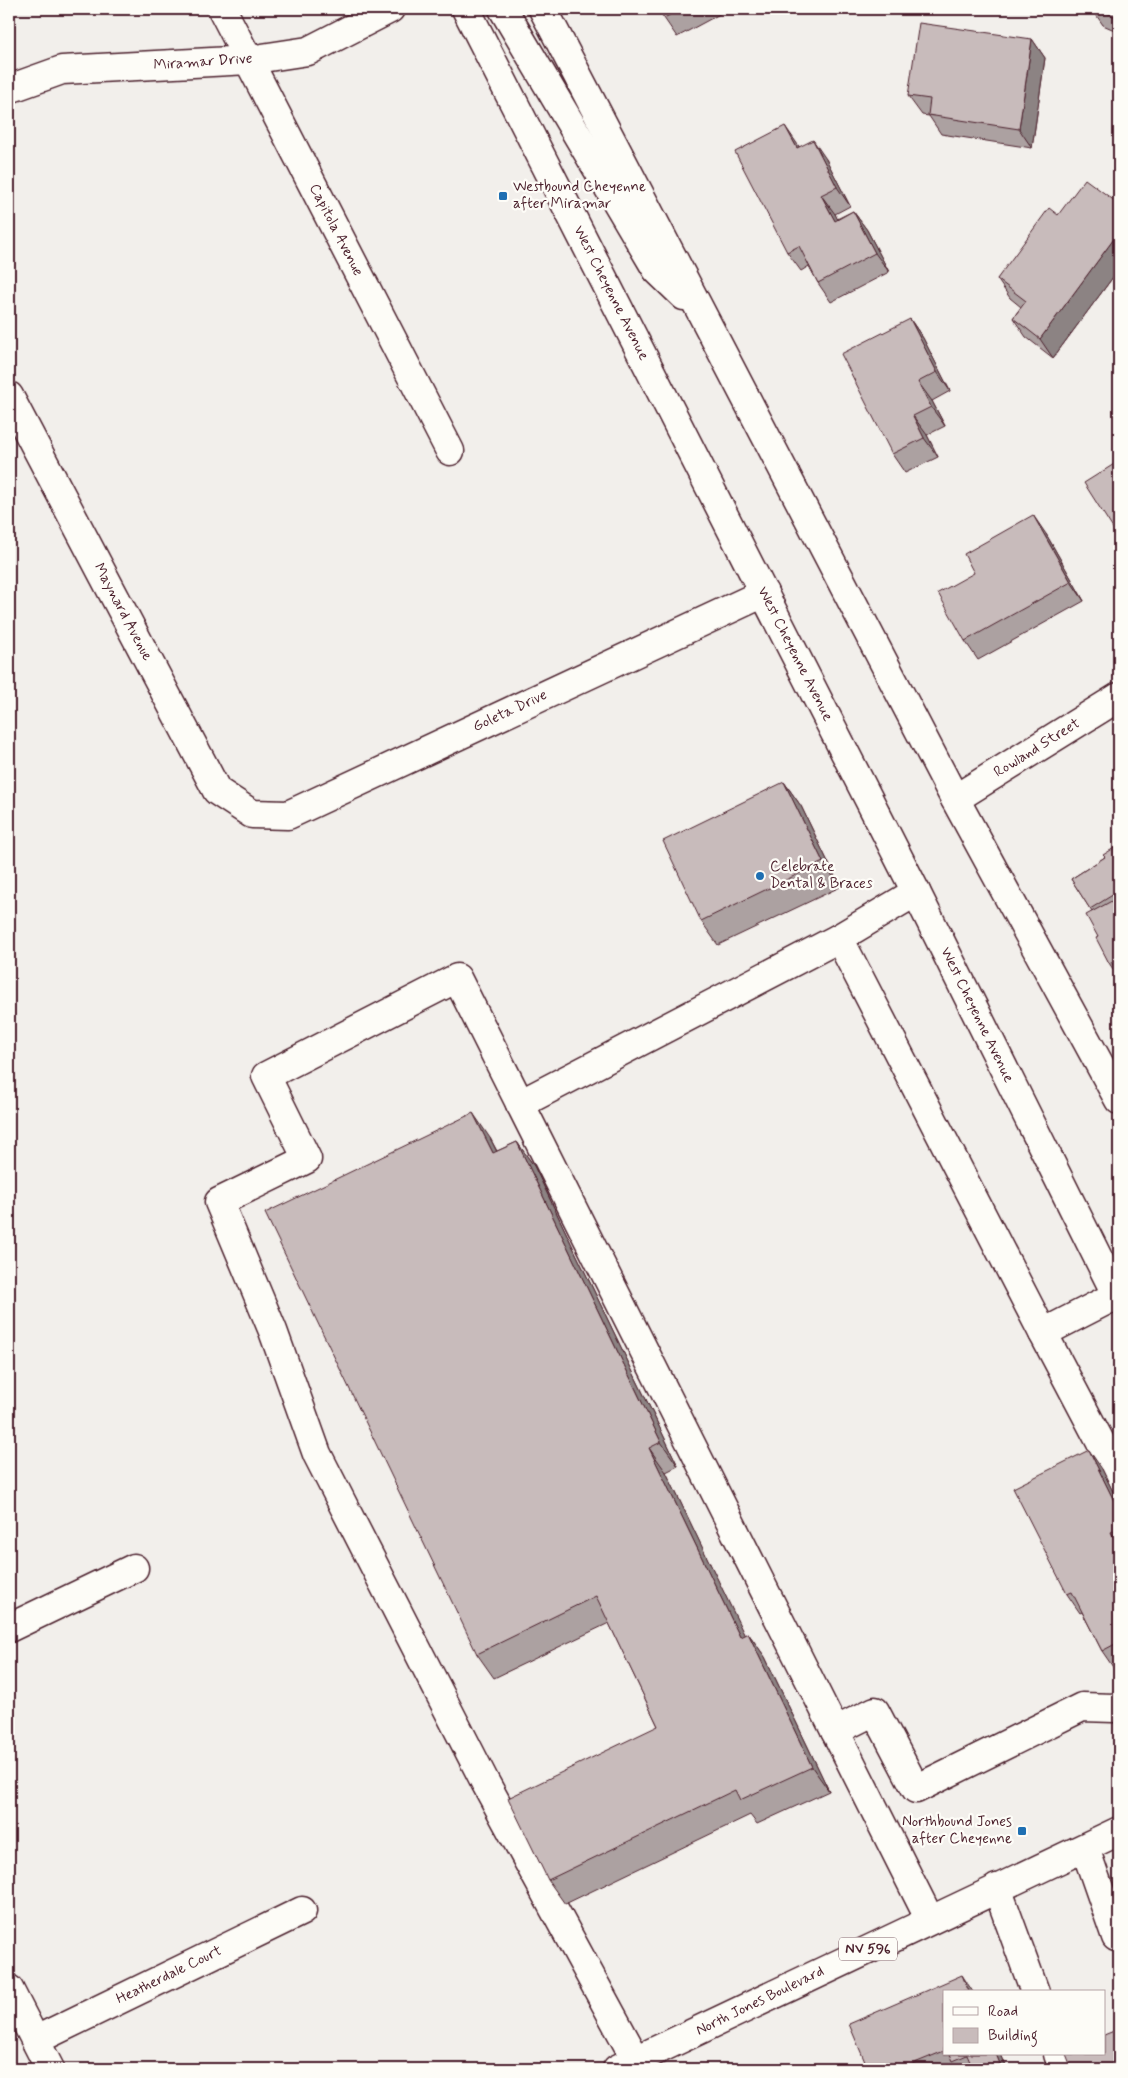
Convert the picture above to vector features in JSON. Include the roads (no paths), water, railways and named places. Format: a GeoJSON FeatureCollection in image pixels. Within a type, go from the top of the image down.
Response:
{"type":"FeatureCollection","features":[{"type":"Feature","properties":{"kind":"main road","name":"Capitola Avenue"},"geometry":{"type":"LineString","coordinates":[[222,9],[450,451]]}},
{"type":"Feature","properties":{"kind":"main road","name":"Miramar Drive"},"geometry":{"type":"LineString","coordinates":[[9,89],[62,70],[249,60],[308,51],[390,9]]}},
{"type":"Feature","properties":{"kind":"main road","name":"West Cheyenne Avenue"},"geometry":{"type":"LineString","coordinates":[[466,9],[916,892],[1118,1298]]}},
{"type":"Feature","properties":{"kind":"main road"},"geometry":{"type":"LineString","coordinates":[[503,9],[657,270],[701,312]]}},
{"type":"Feature","properties":{"kind":"main road"},"geometry":{"type":"LineString","coordinates":[[543,9],[955,800],[1119,1100]]}},
{"type":"Feature","properties":{"kind":"main road","name":"Maynard Avenue"},"geometry":{"type":"LineString","coordinates":[[9,396],[217,791],[252,814]]}},
{"type":"Feature","properties":{"kind":"main road","name":"Goleta Drive"},"geometry":{"type":"LineString","coordinates":[[252,814],[288,815],[764,593]]}},
{"type":"Feature","properties":{"kind":"main road","name":"Rowland Street"},"geometry":{"type":"LineString","coordinates":[[955,800],[1119,697]]}},
{"type":"Feature","properties":{"kind":"main road"},"geometry":{"type":"LineString","coordinates":[[520,1104],[839,938],[916,892]]}},
{"type":"Feature","properties":{"kind":"main road"},"geometry":{"type":"LineString","coordinates":[[839,938],[1119,1477]]}},
{"type":"Feature","properties":{"kind":"main road"},"geometry":{"type":"LineString","coordinates":[[631,2066],[577,1956],[485,1782],[317,1454],[273,1331],[219,1202],[307,1159],[266,1076],[457,978],[930,1920]]}},
{"type":"Feature","properties":{"kind":"main road"},"geometry":{"type":"LineString","coordinates":[[1043,1333],[1118,1298]]}},
{"type":"Feature","properties":{"kind":"main road"},"geometry":{"type":"LineString","coordinates":[[9,1628],[134,1568]]}},
{"type":"Feature","properties":{"kind":"main road"},"geometry":{"type":"LineString","coordinates":[[835,1731],[875,1710],[916,1789],[1082,1706],[1114,1708],[1119,1706]]}},
{"type":"Feature","properties":{"kind":"main road","name":"North Jones Boulevard"},"geometry":{"type":"LineString","coordinates":[[631,2066],[930,1920],[1119,1831]]}},
{"type":"Feature","properties":{"kind":"main road"},"geometry":{"type":"LineString","coordinates":[[1085,1848],[1116,1937],[1119,1936]]}},
{"type":"Feature","properties":{"kind":"main road"},"geometry":{"type":"LineString","coordinates":[[997,1888],[1034,1990]]}},
{"type":"Feature","properties":{"kind":"main road","name":"Heatherdale Court"},"geometry":{"type":"LineString","coordinates":[[36,2040],[302,1911]]}},
{"type":"Feature","properties":{"kind":"main road"},"geometry":{"type":"LineString","coordinates":[[9,1989],[50,2069]]}},
{"type":"Feature","properties":{"kind":"main road"},"geometry":{"type":"LineString","coordinates":[[1059,2056],[1063,2069]]}},
{"type":"Feature","properties":{"kind":"place","name":"Westbound Cheyenne after Miramar"},"geometry":{"type":"Point","coordinates":[503,196]}},
{"type":"Feature","properties":{"kind":"place","name":"Celebrate Dental & Braces"},"geometry":{"type":"Point","coordinates":[760,876]}},
{"type":"Feature","properties":{"kind":"place","name":"Northbound Jones after Cheyenne"},"geometry":{"type":"Point","coordinates":[1022,1831]}}]}
